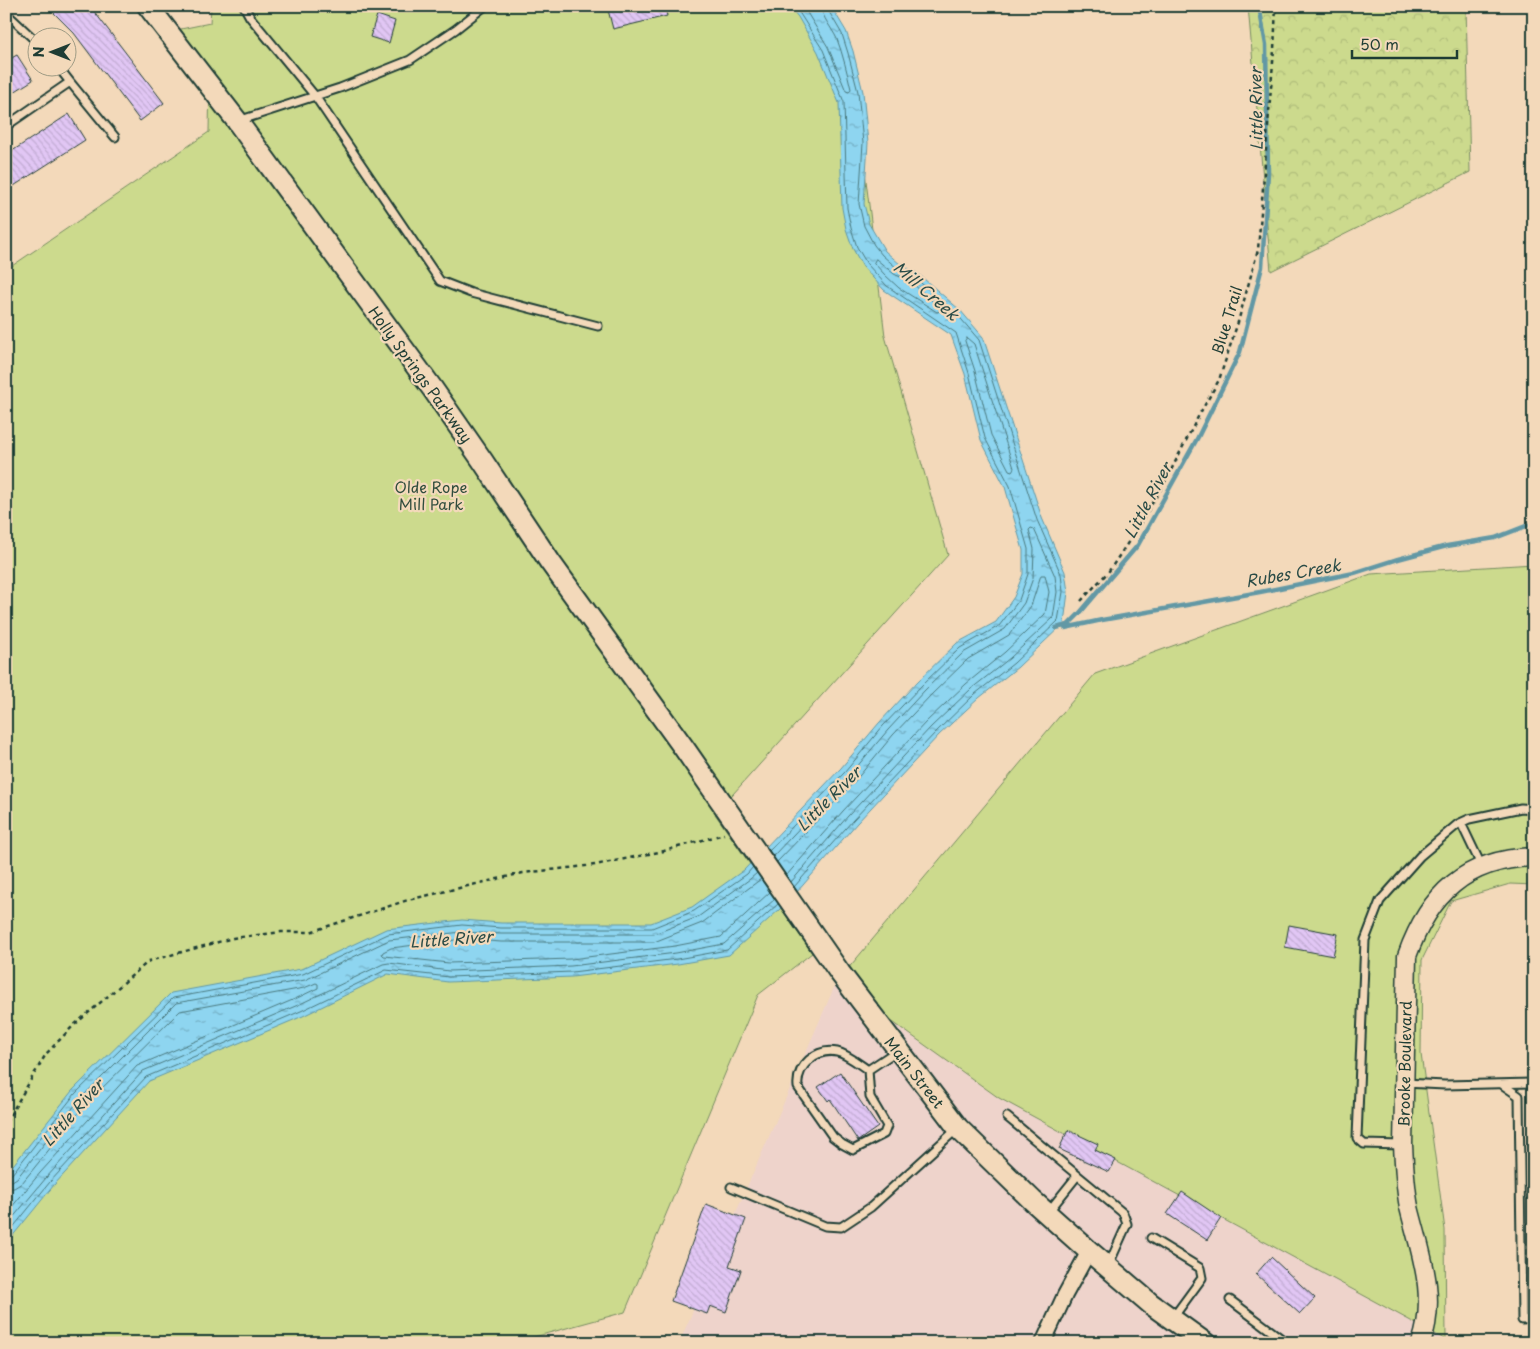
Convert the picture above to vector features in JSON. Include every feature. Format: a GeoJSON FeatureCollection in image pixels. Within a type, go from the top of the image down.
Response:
{"type":"FeatureCollection","features":[{"type":"Feature","properties":{"kind":"main road","name":"Holly Springs Parkway"},"geometry":{"type":"LineString","coordinates":[[148,6],[238,121],[432,388],[550,562],[684,748]]}},
{"type":"Feature","properties":{"kind":"main road","name":"Main Street"},"geometry":{"type":"LineString","coordinates":[[684,748],[840,973],[958,1128],[1047,1214],[1151,1304],[1197,1340]]}},
{"type":"Feature","properties":{"kind":"street","name":"Brooke Boulevard"},"geometry":{"type":"LineString","coordinates":[[1421,1343],[1426,1328],[1429,1300],[1426,1274],[1409,1204],[1404,1171],[1403,1145],[1408,956],[1416,932],[1429,909],[1448,887],[1469,873],[1493,862],[1517,857],[1534,857]]}},
{"type":"Feature","properties":{"kind":"street"},"geometry":{"type":"LineString","coordinates":[[1043,1343],[1065,1295],[1089,1251]]}},
{"type":"Feature","properties":{"kind":"lane"},"geometry":{"type":"LineString","coordinates":[[244,6],[250,17],[315,96],[440,281],[471,292],[598,326]]}},
{"type":"Feature","properties":{"kind":"lane"},"geometry":{"type":"LineString","coordinates":[[238,121],[340,88],[410,60],[485,6]]}},
{"type":"Feature","properties":{"kind":"lane"},"geometry":{"type":"LineString","coordinates":[[6,13],[28,34]]}},
{"type":"Feature","properties":{"kind":"lane"},"geometry":{"type":"LineString","coordinates":[[67,78],[115,137]]}},
{"type":"Feature","properties":{"kind":"lane"},"geometry":{"type":"LineString","coordinates":[[6,126],[70,82]]}},
{"type":"Feature","properties":{"kind":"lane"},"geometry":{"type":"LineString","coordinates":[[1403,1145],[1364,1144],[1357,1138],[1365,940],[1380,901],[1420,856],[1462,823],[1469,819],[1521,808],[1534,808]]}},
{"type":"Feature","properties":{"kind":"lane"},"geometry":{"type":"LineString","coordinates":[[1462,823],[1482,867]]}},
{"type":"Feature","properties":{"kind":"lane"},"geometry":{"type":"LineString","coordinates":[[868,1070],[898,1050]]}},
{"type":"Feature","properties":{"kind":"lane"},"geometry":{"type":"LineString","coordinates":[[820,1052],[837,1052],[868,1070],[870,1097],[887,1126],[884,1134],[853,1150],[833,1137],[798,1086],[797,1078],[806,1063],[820,1052]]}},
{"type":"Feature","properties":{"kind":"lane"},"geometry":{"type":"LineString","coordinates":[[1404,1083],[1445,1085],[1534,1083]]}},
{"type":"Feature","properties":{"kind":"lane"},"geometry":{"type":"LineString","coordinates":[[1503,1085],[1519,1096],[1522,1320],[1534,1319]]}},
{"type":"Feature","properties":{"kind":"lane"},"geometry":{"type":"LineString","coordinates":[[1007,1117],[1123,1213],[1127,1224],[1108,1267]]}},
{"type":"Feature","properties":{"kind":"lane"},"geometry":{"type":"LineString","coordinates":[[731,1187],[825,1226],[841,1227],[872,1207],[958,1128]]}},
{"type":"Feature","properties":{"kind":"lane"},"geometry":{"type":"LineString","coordinates":[[1047,1214],[1077,1176]]}},
{"type":"Feature","properties":{"kind":"lane"},"geometry":{"type":"LineString","coordinates":[[1151,1238],[1200,1268],[1202,1273],[1202,1278],[1172,1319]]}},
{"type":"Feature","properties":{"kind":"lane"},"geometry":{"type":"LineString","coordinates":[[1230,1300],[1287,1343]]}},
{"type":"Feature","properties":{"kind":"path","name":"Blue Trail"},"geometry":{"type":"LineString","coordinates":[[1080,601],[1108,571],[1135,532],[1166,480],[1219,380],[1258,250],[1276,6]]}},
{"type":"Feature","properties":{"kind":"path"},"geometry":{"type":"LineString","coordinates":[[6,1122],[46,1054],[73,1026],[149,961],[233,938],[281,932],[310,932],[408,900],[494,879],[522,873],[595,865],[664,851],[726,834]]}},
{"type":"Feature","properties":{"kind":"shaded area"},"geometry":{"type":"Polygon","coordinates":[[[836,983],[999,1098],[1446,1340],[1447,1343],[679,1343],[836,983]]]}},
{"type":"Feature","properties":{"kind":"green space","name":"Olde Rope Mill Park"},"geometry":{"type":"Polygon","coordinates":[[[211,6],[826,6],[849,41],[885,336],[948,555],[715,814],[812,953],[758,995],[625,1312],[512,1343],[6,1343],[6,270],[209,132],[210,77],[176,30],[210,23],[211,6]]]}},
{"type":"Feature","properties":{"kind":"green space"},"geometry":{"type":"Polygon","coordinates":[[[1248,6],[1466,6],[1470,172],[1271,271],[1248,6]]]}},
{"type":"Feature","properties":{"kind":"green space"},"geometry":{"type":"Polygon","coordinates":[[[1534,564],[1534,885],[1510,884],[1451,901],[1422,960],[1421,1054],[1445,1230],[1446,1340],[999,1098],[836,983],[1095,674],[1371,574],[1534,564]]]}},
{"type":"Feature","properties":{"kind":"water","name":"Mill Creek"},"geometry":{"type":"Polygon","coordinates":[[[789,6],[831,6],[846,31],[863,92],[868,143],[864,204],[869,224],[885,251],[901,265],[917,273],[960,310],[983,337],[1042,518],[1065,572],[1068,592],[1064,623],[1018,667],[979,698],[939,735],[857,823],[790,900],[729,955],[678,964],[572,977],[448,982],[388,974],[303,1016],[149,1081],[54,1185],[6,1244],[6,1174],[72,1091],[171,993],[301,969],[386,929],[462,920],[501,923],[651,923],[692,907],[744,870],[841,768],[917,682],[957,643],[996,622],[1014,597],[1023,574],[1023,550],[1005,487],[981,440],[965,374],[951,335],[884,290],[863,267],[853,249],[846,229],[842,208],[839,103],[818,52],[798,17],[789,6]]]}},
{"type":"Feature","properties":{"kind":"building"},"geometry":{"type":"Polygon","coordinates":[[[47,6],[90,6],[164,103],[140,121],[78,38],[78,28],[69,28],[47,6]]]}},
{"type":"Feature","properties":{"kind":"building"},"geometry":{"type":"Polygon","coordinates":[[[607,6],[633,6],[634,12],[656,6],[665,6],[667,16],[613,29],[607,6]]]}},
{"type":"Feature","properties":{"kind":"building"},"geometry":{"type":"Polygon","coordinates":[[[377,15],[395,21],[389,43],[370,37],[377,15]]]}},
{"type":"Feature","properties":{"kind":"building"},"geometry":{"type":"Polygon","coordinates":[[[17,55],[28,72],[28,78],[33,80],[6,97],[6,61],[17,55]]]}},
{"type":"Feature","properties":{"kind":"building"},"geometry":{"type":"Polygon","coordinates":[[[69,114],[85,140],[6,191],[6,155],[69,114]]]}},
{"type":"Feature","properties":{"kind":"building"},"geometry":{"type":"Polygon","coordinates":[[[1289,925],[1338,934],[1333,956],[1285,947],[1289,925]]]}},
{"type":"Feature","properties":{"kind":"building"},"geometry":{"type":"Polygon","coordinates":[[[840,1072],[878,1127],[858,1141],[830,1099],[828,1101],[818,1087],[840,1072]]]}},
{"type":"Feature","properties":{"kind":"building"},"geometry":{"type":"Polygon","coordinates":[[[1068,1130],[1098,1144],[1095,1150],[1116,1160],[1109,1172],[1059,1149],[1068,1130]]]}},
{"type":"Feature","properties":{"kind":"building"},"geometry":{"type":"Polygon","coordinates":[[[1182,1192],[1221,1218],[1207,1240],[1167,1214],[1182,1192]]]}},
{"type":"Feature","properties":{"kind":"building"},"geometry":{"type":"Polygon","coordinates":[[[706,1204],[746,1219],[729,1266],[741,1270],[726,1312],[710,1306],[707,1314],[671,1301],[706,1204]]]}},
{"type":"Feature","properties":{"kind":"building"},"geometry":{"type":"Polygon","coordinates":[[[1271,1257],[1315,1298],[1300,1314],[1256,1274],[1271,1257]]]}},
{"type":"Feature","properties":{"kind":"waterway","name":"Little River"},"geometry":{"type":"LineString","coordinates":[[1056,628],[1068,625],[1079,614],[1138,545],[1198,437],[1240,352],[1262,267],[1268,173],[1266,45],[1259,6]]}},
{"type":"Feature","properties":{"kind":"waterway","name":"Rubes Creek"},"geometry":{"type":"LineString","coordinates":[[1065,628],[1354,573],[1447,546],[1495,538],[1534,523]]}}]}
